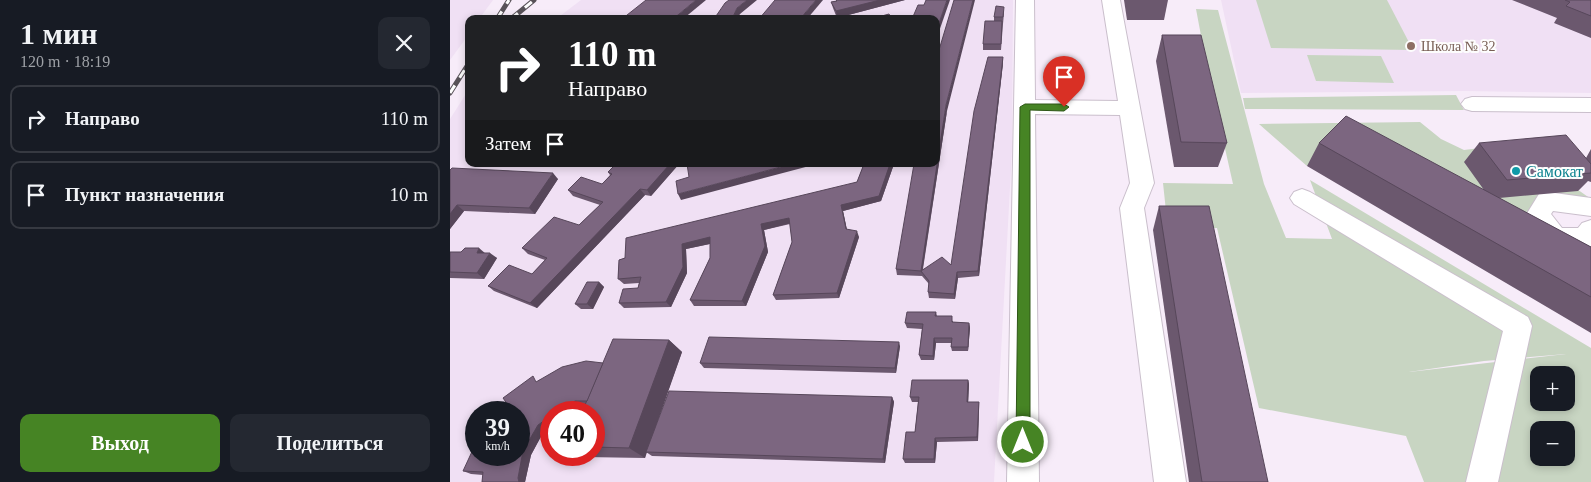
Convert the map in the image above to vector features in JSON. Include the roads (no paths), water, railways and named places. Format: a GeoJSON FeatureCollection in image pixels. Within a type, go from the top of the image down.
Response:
{"type":"FeatureCollection","features":[{"type":"Feature","properties":{"kind":"street"},"geometry":{"type":"LineString","coordinates":[[1023,482],[1026,0]]}},
{"type":"Feature","properties":{"kind":"street"},"geometry":{"type":"LineString","coordinates":[[1111,0],[1142,183],[1132,208],[1170,482]]}},
{"type":"Feature","properties":{"kind":"street"},"geometry":{"type":"LineString","coordinates":[[1472,104],[1591,105]]}},
{"type":"Feature","properties":{"kind":"street"},"geometry":{"type":"LineString","coordinates":[[1025,107],[1129,108]]}},
{"type":"Feature","properties":{"kind":"street"},"geometry":{"type":"LineString","coordinates":[[1302,198],[1518,326],[1482,482]]}},
{"type":"Feature","properties":{"kind":"street"},"geometry":{"type":"LineString","coordinates":[[1591,207],[1547,201],[1538,215],[1556,238],[1584,238],[1591,230]]}},
{"type":"Feature","properties":{"kind":"railway"},"geometry":{"type":"LineString","coordinates":[[500,15],[509,0]]}},
{"type":"Feature","properties":{"kind":"railway"},"geometry":{"type":"LineString","coordinates":[[516,15],[534,0]]}},
{"type":"Feature","properties":{"kind":"railway"},"geometry":{"type":"LineString","coordinates":[[450,93],[465,69]]}},
{"type":"Feature","properties":{"kind":"place","name":"Школа № 32"},"geometry":{"type":"Point","coordinates":[1411,46]}},
{"type":"Feature","properties":{"kind":"place","name":"Самокат"},"geometry":{"type":"Point","coordinates":[1516,171]}}]}
